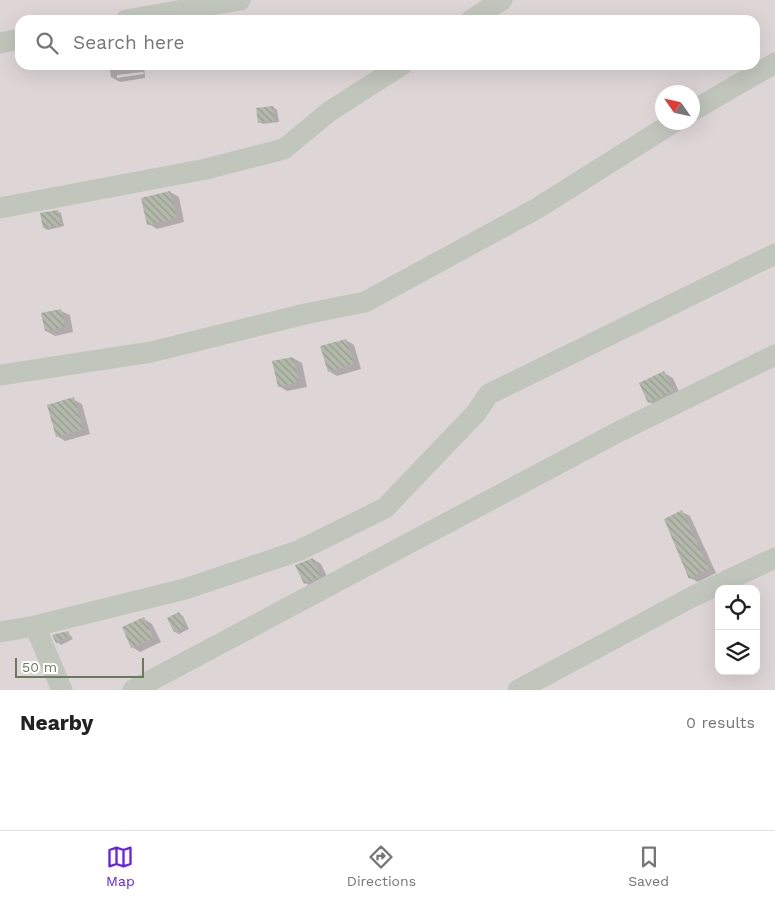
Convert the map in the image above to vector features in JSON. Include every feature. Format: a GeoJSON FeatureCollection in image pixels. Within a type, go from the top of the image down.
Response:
{"type":"FeatureCollection","features":[{"type":"Feature","properties":{"kind":"lane"},"geometry":{"type":"LineString","coordinates":[[154,15],[240,0]]}},
{"type":"Feature","properties":{"kind":"lane"},"geometry":{"type":"LineString","coordinates":[[479,15],[502,0]]}},
{"type":"Feature","properties":{"kind":"lane"},"geometry":{"type":"LineString","coordinates":[[0,43],[15,40]]}},
{"type":"Feature","properties":{"kind":"lane"},"geometry":{"type":"LineString","coordinates":[[700,107],[775,63]]}},
{"type":"Feature","properties":{"kind":"lane"},"geometry":{"type":"LineString","coordinates":[[0,208],[206,169],[284,149],[330,111],[394,70]]}},
{"type":"Feature","properties":{"kind":"lane"},"geometry":{"type":"LineString","coordinates":[[0,376],[151,352],[305,314],[365,302],[536,209],[661,130]]}},
{"type":"Feature","properties":{"kind":"lane"},"geometry":{"type":"LineString","coordinates":[[0,632],[35,626],[195,586],[298,551],[385,508],[475,414],[489,394],[775,254]]}},
{"type":"Feature","properties":{"kind":"lane"},"geometry":{"type":"LineString","coordinates":[[133,690],[618,432],[775,355]]}},
{"type":"Feature","properties":{"kind":"lane"},"geometry":{"type":"LineString","coordinates":[[518,690],[692,597],[775,558]]}},
{"type":"Feature","properties":{"kind":"lane"},"geometry":{"type":"LineString","coordinates":[[35,626],[62,690]]}},
{"type":"Feature","properties":{"kind":"shaded area"},"geometry":{"type":"Polygon","coordinates":[[[0,0],[775,0],[775,690],[0,690],[0,0]]]}},
{"type":"Feature","properties":{"kind":"building"},"geometry":{"type":"Polygon","coordinates":[[[273,106],[275,121],[258,123],[256,108],[273,106]]]}},
{"type":"Feature","properties":{"kind":"building"},"geometry":{"type":"Polygon","coordinates":[[[170,191],[177,218],[147,225],[141,198],[170,191]]]}},
{"type":"Feature","properties":{"kind":"building"},"geometry":{"type":"Polygon","coordinates":[[[58,210],[61,225],[43,228],[40,213],[58,210]]]}},
{"type":"Feature","properties":{"kind":"building"},"geometry":{"type":"Polygon","coordinates":[[[61,309],[65,327],[45,331],[41,313],[61,309]]]}},
{"type":"Feature","properties":{"kind":"building"},"geometry":{"type":"Polygon","coordinates":[[[346,339],[354,364],[328,372],[320,346],[346,339]]]}},
{"type":"Feature","properties":{"kind":"building"},"geometry":{"type":"Polygon","coordinates":[[[293,357],[299,382],[278,387],[272,361],[293,357]]]}},
{"type":"Feature","properties":{"kind":"building"},"geometry":{"type":"Polygon","coordinates":[[[664,371],[673,391],[648,403],[639,383],[664,371]]]}},
{"type":"Feature","properties":{"kind":"building"},"geometry":{"type":"Polygon","coordinates":[[[74,397],[83,429],[56,437],[47,405],[74,397]]]}},
{"type":"Feature","properties":{"kind":"building"},"geometry":{"type":"Polygon","coordinates":[[[682,510],[709,569],[689,579],[664,519],[682,510]]]}},
{"type":"Feature","properties":{"kind":"building"},"geometry":{"type":"Polygon","coordinates":[[[313,558],[321,576],[304,584],[295,565],[313,558]]]}},
{"type":"Feature","properties":{"kind":"building"},"geometry":{"type":"Polygon","coordinates":[[[179,612],[186,627],[174,632],[167,618],[179,612]]]}},
{"type":"Feature","properties":{"kind":"building"},"geometry":{"type":"Polygon","coordinates":[[[144,617],[153,638],[131,648],[122,627],[144,617]]]}},
{"type":"Feature","properties":{"kind":"building"},"geometry":{"type":"Polygon","coordinates":[[[68,631],[70,636],[56,643],[52,635],[68,631]]]}}]}
